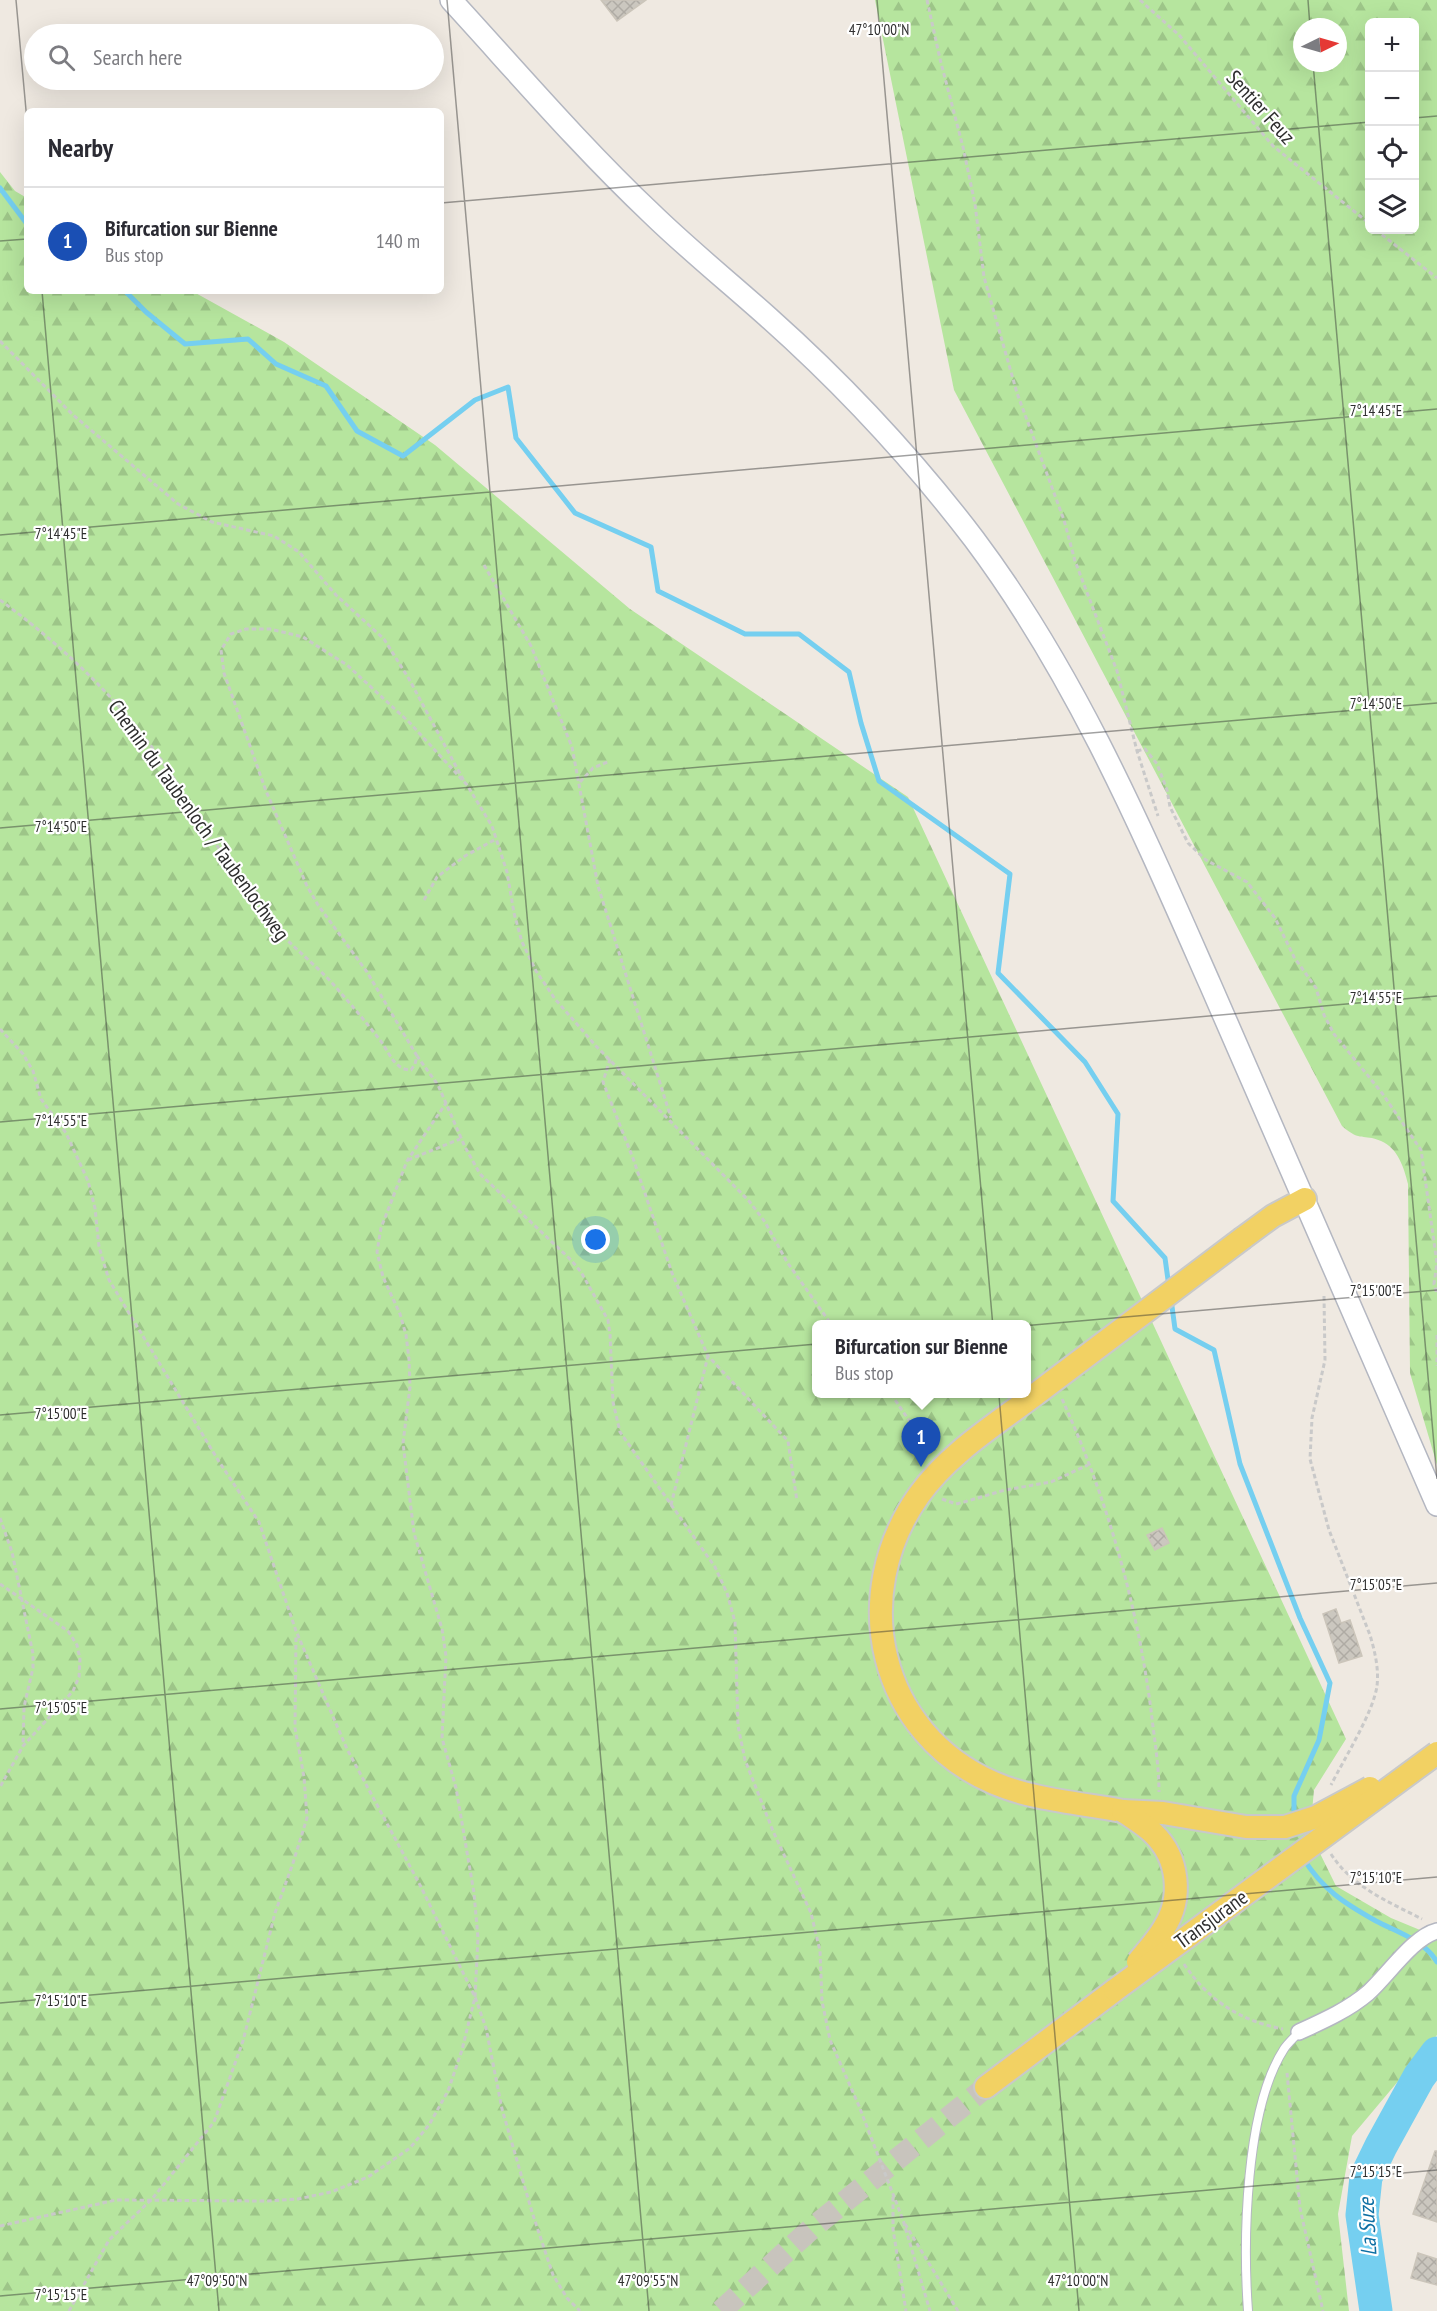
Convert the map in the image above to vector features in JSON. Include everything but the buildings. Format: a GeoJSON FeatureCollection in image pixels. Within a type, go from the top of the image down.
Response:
{"type":"FeatureCollection","features":[{"type":"Feature","properties":{"kind":"main road"},"geometry":{"type":"LineString","coordinates":[[1305,1198],[1273,1216],[1243,1238],[1047,1392],[946,1464],[905,1516],[888,1556],[880,1598],[883,1642],[896,1685],[912,1714],[932,1739],[968,1769],[1012,1789],[1123,1810],[1163,1813],[1246,1827],[1285,1827],[1327,1812],[1437,1752]]}},
{"type":"Feature","properties":{"kind":"main road","name":"Transjurane"},"geometry":{"type":"LineString","coordinates":[[986,2087],[1437,1752]]}},
{"type":"Feature","properties":{"kind":"main road"},"geometry":{"type":"LineString","coordinates":[[1115,1990],[1165,1928],[1177,1890],[1174,1868],[1163,1845],[1153,1833],[1123,1810]]}},
{"type":"Feature","properties":{"kind":"street"},"geometry":{"type":"LineString","coordinates":[[451,0],[632,195],[765,314],[842,387],[910,460],[975,541],[1045,645],[1106,753],[1142,830],[1305,1198],[1437,1505]]}},
{"type":"Feature","properties":{"kind":"street"},"geometry":{"type":"LineString","coordinates":[[1299,2032],[1354,2004],[1370,1991],[1429,1930]]}},
{"type":"Feature","properties":{"kind":"lane"},"geometry":{"type":"LineString","coordinates":[[1248,2311],[1247,2212],[1252,2163],[1272,2074],[1285,2047],[1299,2032]]}},
{"type":"Feature","properties":{"kind":"path"},"geometry":{"type":"LineString","coordinates":[[927,0],[975,204],[984,277],[1017,393],[1065,520],[1075,561],[1117,671],[1137,751],[1145,749],[1157,764],[1170,807],[1188,843],[1206,860],[1247,882],[1275,918],[1294,957],[1316,988],[1324,1015],[1334,1034],[1382,1093],[1421,1150],[1437,1263],[1434,1284],[1437,1294]]}},
{"type":"Feature","properties":{"kind":"path","name":"Sentier Feuz"},"geometry":{"type":"LineString","coordinates":[[1140,0],[1179,35],[1273,146],[1365,220]]}},
{"type":"Feature","properties":{"kind":"path"},"geometry":{"type":"LineString","coordinates":[[1381,234],[1437,279]]}},
{"type":"Feature","properties":{"kind":"path"},"geometry":{"type":"LineString","coordinates":[[0,341],[72,414],[178,504],[212,522],[274,536],[299,552],[336,595],[384,639],[492,825],[507,872],[522,942],[536,970],[555,999],[610,1059],[749,1200],[765,1222],[787,1262],[828,1320]]}},
{"type":"Feature","properties":{"kind":"path"},"geometry":{"type":"LineString","coordinates":[[484,565],[523,628],[539,662],[572,747],[580,782],[586,832],[598,886],[671,1120]]}},
{"type":"Feature","properties":{"kind":"path","name":"Chemin du Taubenloch / Taubenlochweg"},"geometry":{"type":"LineString","coordinates":[[0,600],[26,619],[99,686],[133,723],[172,776],[263,914],[286,940],[333,984],[381,1041],[395,1063],[402,1069],[411,1070],[417,1056]]}},
{"type":"Feature","properties":{"kind":"path"},"geometry":{"type":"LineString","coordinates":[[467,785],[410,723],[347,665],[303,637],[270,629],[246,629],[231,634],[221,650],[224,673],[266,791],[318,905],[367,972],[417,1056],[438,1086],[461,1139],[480,1174],[571,1260],[581,1272],[603,1309],[610,1334],[613,1402],[620,1432],[715,1567],[732,1606],[736,1641],[738,1726],[743,1752],[773,1831],[811,1913],[820,1951],[822,2001],[830,2040],[859,2106],[903,2220],[930,2311]]}},
{"type":"Feature","properties":{"kind":"path"},"geometry":{"type":"LineString","coordinates":[[580,782],[593,768],[610,761]]}},
{"type":"Feature","properties":{"kind":"path"},"geometry":{"type":"LineString","coordinates":[[424,900],[437,877],[465,856],[496,839]]}},
{"type":"Feature","properties":{"kind":"path"},"geometry":{"type":"LineString","coordinates":[[0,1029],[23,1054],[33,1071],[41,1099],[66,1133],[88,1180],[95,1208],[99,1247],[109,1280],[218,1460],[259,1522],[296,1631],[347,1749],[420,1885],[475,1997],[486,2028],[502,2109],[553,2275],[567,2298],[580,2311]]}},
{"type":"Feature","properties":{"kind":"path"},"geometry":{"type":"LineString","coordinates":[[610,1059],[603,1082],[634,1161],[672,1273],[708,1356],[788,1441],[797,1501]]}},
{"type":"Feature","properties":{"kind":"path"},"geometry":{"type":"LineString","coordinates":[[0,2226],[116,2200],[267,2201],[298,2199],[331,2192],[368,2177],[410,2148],[429,2126],[448,2091],[462,2050],[475,1997],[478,1938],[474,1893],[456,1788],[442,1738],[446,1656],[442,1629],[414,1533],[403,1443],[410,1387],[409,1359],[400,1314],[383,1277],[377,1252],[381,1228],[406,1161],[446,1103]]}},
{"type":"Feature","properties":{"kind":"path"},"geometry":{"type":"LineString","coordinates":[[406,1161],[461,1139]]}},
{"type":"Feature","properties":{"kind":"path"},"geometry":{"type":"LineString","coordinates":[[1323,1287],[1325,1360],[1312,1418],[1310,1459],[1314,1481],[1329,1530],[1370,1635],[1376,1657],[1377,1674],[1375,1696],[1329,1792]]}},
{"type":"Feature","properties":{"kind":"path"},"geometry":{"type":"LineString","coordinates":[[1437,1335],[1437,1366]]}},
{"type":"Feature","properties":{"kind":"path"},"geometry":{"type":"LineString","coordinates":[[671,1504],[708,1356]]}},
{"type":"Feature","properties":{"kind":"path"},"geometry":{"type":"LineString","coordinates":[[1047,1392],[1088,1466],[1124,1565],[1148,1688],[1157,1759],[1158,1799]]}},
{"type":"Feature","properties":{"kind":"path"},"geometry":{"type":"LineString","coordinates":[[894,1398],[924,1442],[946,1464]]}},
{"type":"Feature","properties":{"kind":"path"},"geometry":{"type":"LineString","coordinates":[[929,1483],[943,1500],[956,1504],[1018,1486],[1051,1482],[1088,1466]]}},
{"type":"Feature","properties":{"kind":"path"},"geometry":{"type":"LineString","coordinates":[[0,1518],[12,1552],[33,1654],[33,1668],[24,1707],[23,1746]]}},
{"type":"Feature","properties":{"kind":"path"},"geometry":{"type":"LineString","coordinates":[[0,1584],[68,1631],[77,1645],[80,1659],[79,1677],[73,1691],[23,1746],[0,1787]]}},
{"type":"Feature","properties":{"kind":"path"},"geometry":{"type":"LineString","coordinates":[[69,2311],[109,2240],[152,2199],[214,2122],[243,2041],[275,1913],[294,1863],[307,1818],[304,1777],[295,1728],[296,1631]]}},
{"type":"Feature","properties":{"kind":"path"},"geometry":{"type":"LineString","coordinates":[[1328,1845],[1339,1866],[1360,1884],[1429,1930]]}},
{"type":"Feature","properties":{"kind":"path"},"geometry":{"type":"LineString","coordinates":[[1183,1962],[1204,1991],[1222,2004],[1256,2021],[1299,2032]]}},
{"type":"Feature","properties":{"kind":"path"},"geometry":{"type":"LineString","coordinates":[[1285,2047],[1300,2208],[1323,2311]]}},
{"type":"Feature","properties":{"kind":"path"},"geometry":{"type":"LineString","coordinates":[[893,2195],[893,2229],[906,2311]]}},
{"type":"Feature","properties":{"kind":"path"},"geometry":{"type":"LineString","coordinates":[[903,2220],[958,2311]]}},
{"type":"Feature","properties":{"kind":"green space"},"geometry":{"type":"Polygon","coordinates":[[[875,0],[1437,0],[1437,1465],[1410,1373],[1408,1184],[1402,1165],[1392,1148],[1381,1141],[1358,1136],[1342,1126],[954,390],[875,0]]]}},
{"type":"Feature","properties":{"kind":"green space"},"geometry":{"type":"Polygon","coordinates":[[[0,172],[15,191],[24,196],[24,294],[197,294],[284,342],[435,445],[630,609],[908,797],[1346,1739],[1314,1790],[1310,1833],[1336,1886],[1391,1918],[1437,1937],[1437,2035],[1352,2136],[1338,2214],[1349,2311],[0,2311],[0,172]]]}},
{"type":"Feature","properties":{"kind":"waterway"},"geometry":{"type":"LineString","coordinates":[[0,188],[24,220]]}},
{"type":"Feature","properties":{"kind":"waterway"},"geometry":{"type":"LineString","coordinates":[[128,294],[185,344],[248,339],[276,364],[326,386],[357,431],[403,456],[475,400],[508,387],[516,438],[575,513],[651,547],[658,591],[745,634],[799,634],[849,672],[861,723],[879,781],[1010,874],[998,973],[1085,1062],[1118,1114],[1113,1201],[1165,1258],[1169,1287]]}},
{"type":"Feature","properties":{"kind":"waterway"},"geometry":{"type":"LineString","coordinates":[[1171,1299],[1175,1329],[1214,1350],[1240,1464],[1300,1618],[1330,1683],[1319,1740],[1294,1796],[1294,1819]]}},
{"type":"Feature","properties":{"kind":"waterway"},"geometry":{"type":"LineString","coordinates":[[1303,1858],[1318,1879],[1344,1902],[1418,1942],[1432,1954],[1437,1962]]}},
{"type":"Feature","properties":{"kind":"waterway","name":"La Suze"},"geometry":{"type":"LineString","coordinates":[[1376,2311],[1362,2215],[1366,2177],[1419,2077],[1437,2053]]}},
{"type":"Feature","properties":{"kind":"tunnel"},"geometry":{"type":"LineString","coordinates":[[721,2311],[811,2229],[986,2087]]}},
{"type":"Feature","properties":{"kind":"place","name":"Bifurcation sur Bienne"},"geometry":{"type":"Point","coordinates":[921,1467]}}]}
